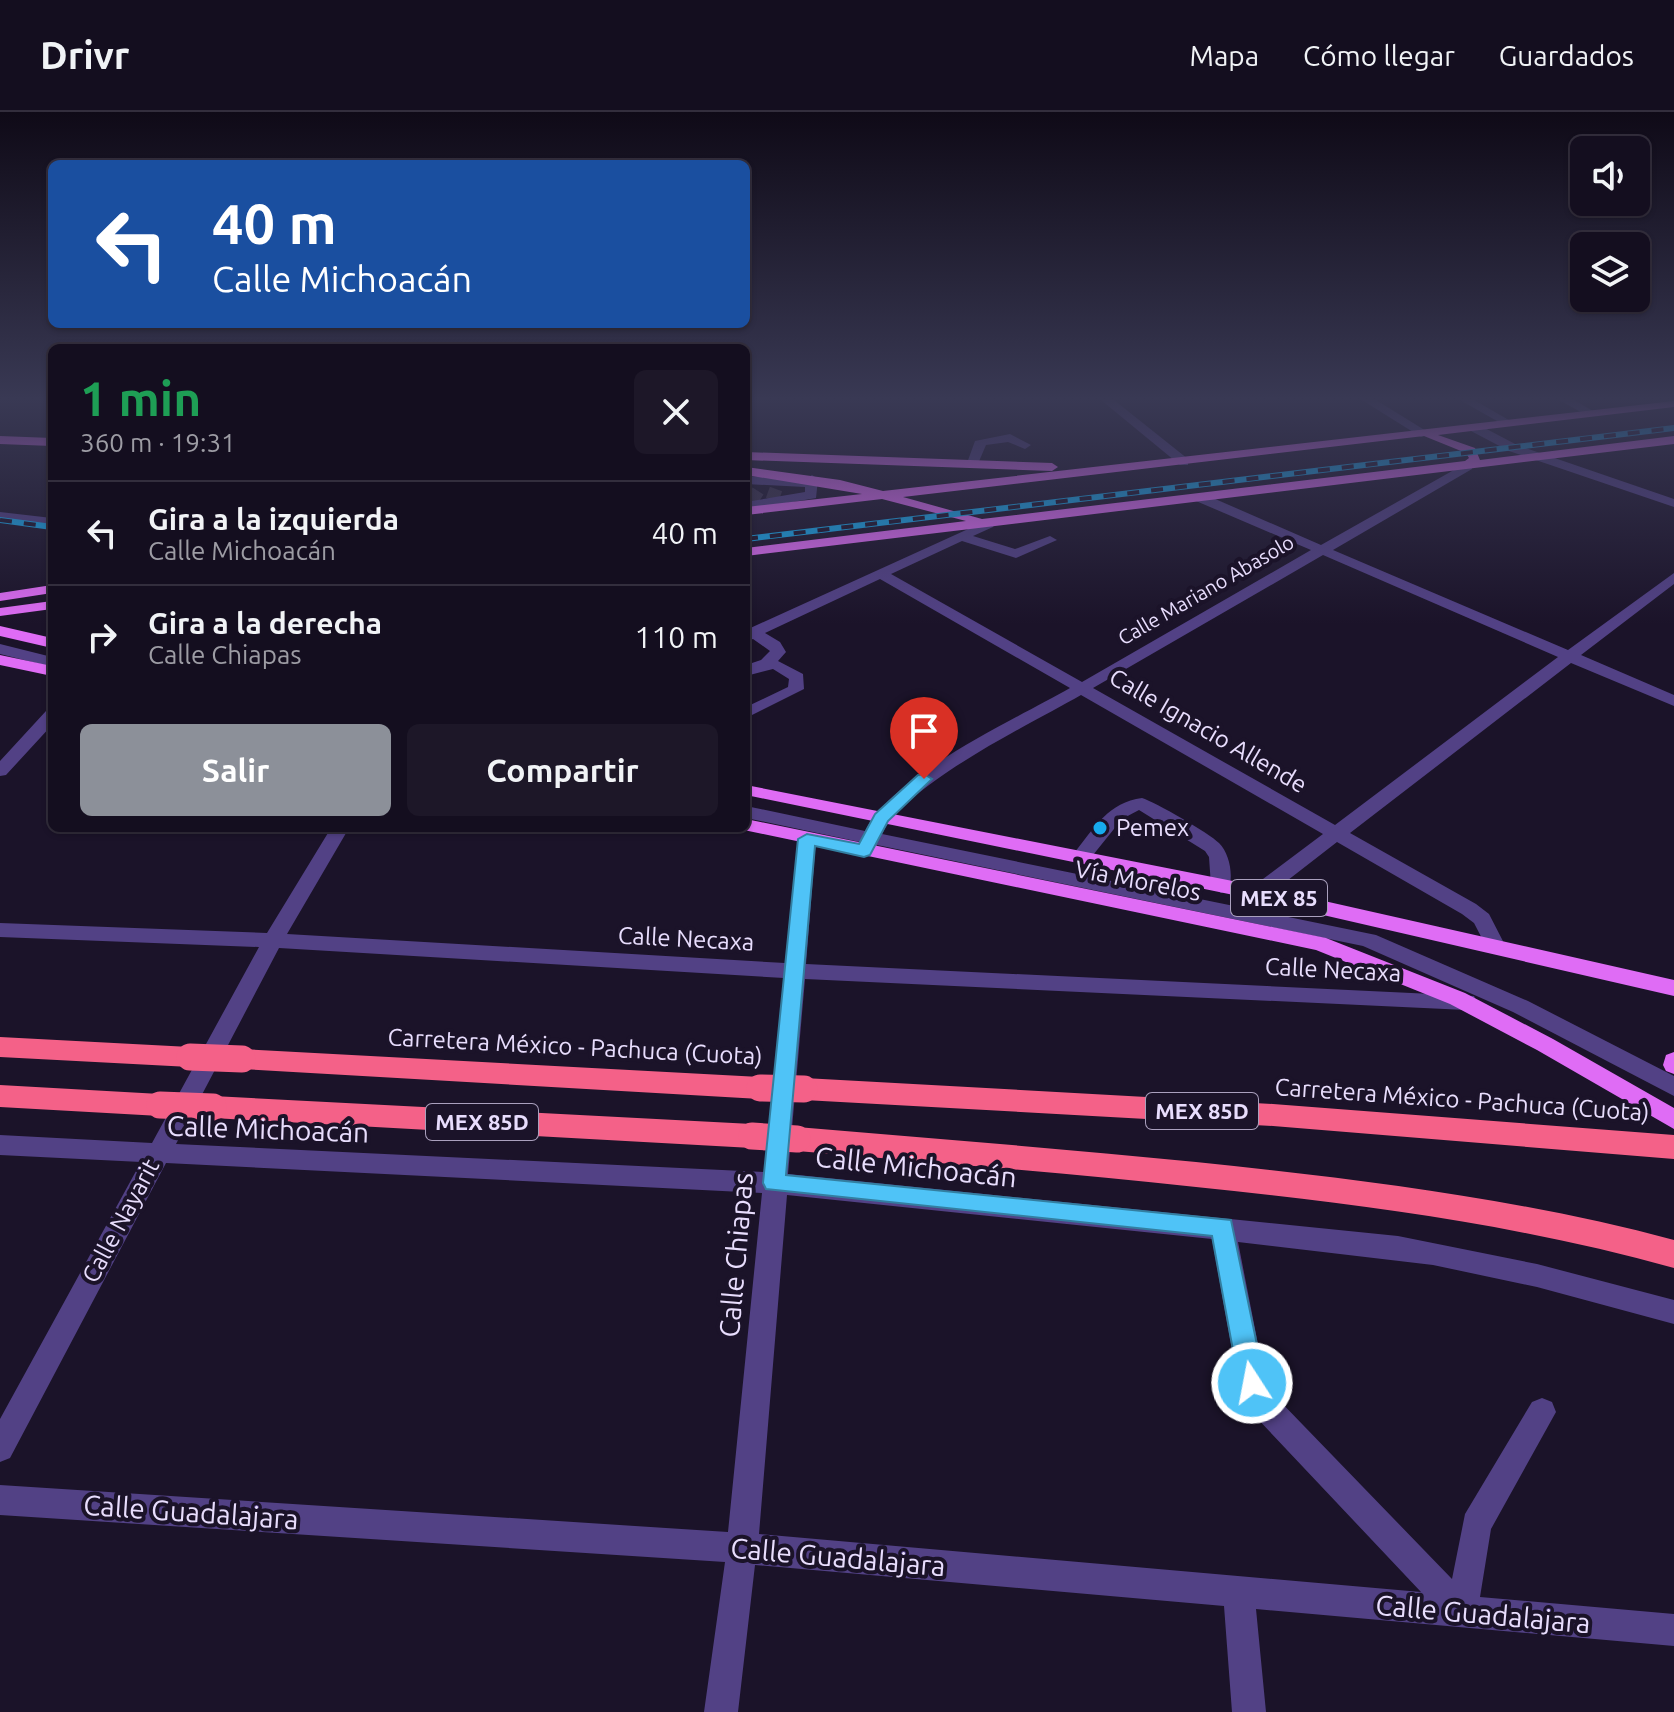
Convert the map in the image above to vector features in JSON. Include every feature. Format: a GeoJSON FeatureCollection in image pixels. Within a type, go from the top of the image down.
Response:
{"type":"FeatureCollection","features":[{"type":"Feature","properties":{"kind":"highway","name":"Carretera México - Pachuca (Cuota)"},"geometry":{"type":"LineString","coordinates":[[0,1047],[1273,1115],[1674,1147]]}},
{"type":"Feature","properties":{"kind":"highway","name":"MEX 85D"},"geometry":{"type":"LineString","coordinates":[[0,1096],[752,1136],[1076,1162],[1399,1198],[1573,1227],[1674,1254]]}},
{"type":"Feature","properties":{"kind":"main road"},"geometry":{"type":"LineString","coordinates":[[770,475],[887,496],[988,524]]}},
{"type":"Feature","properties":{"kind":"main road"},"geometry":{"type":"LineString","coordinates":[[784,495],[887,496],[1074,475]]}},
{"type":"Feature","properties":{"kind":"main road"},"geometry":{"type":"LineString","coordinates":[[750,552],[1396,475]]}},
{"type":"Feature","properties":{"kind":"main road"},"geometry":{"type":"LineString","coordinates":[[0,597],[48,590]]}},
{"type":"Feature","properties":{"kind":"main road"},"geometry":{"type":"LineString","coordinates":[[0,612],[48,606]]}},
{"type":"Feature","properties":{"kind":"main road"},"geometry":{"type":"LineString","coordinates":[[48,614],[40,619],[32,634],[48,645]]}},
{"type":"Feature","properties":{"kind":"main road"},"geometry":{"type":"LineString","coordinates":[[0,631],[48,645]]}},
{"type":"Feature","properties":{"kind":"main road"},"geometry":{"type":"LineString","coordinates":[[0,660],[48,670]]}},
{"type":"Feature","properties":{"kind":"main road"},"geometry":{"type":"LineString","coordinates":[[750,792],[815,823]]}},
{"type":"Feature","properties":{"kind":"main road"},"geometry":{"type":"LineString","coordinates":[[750,825],[815,823]]}},
{"type":"Feature","properties":{"kind":"main road","name":"Vía Morelos"},"geometry":{"type":"LineString","coordinates":[[873,834],[1082,856],[1674,988]]}},
{"type":"Feature","properties":{"kind":"main road","name":"Vía Morelos"},"geometry":{"type":"LineString","coordinates":[[873,834],[1319,943],[1371,960],[1544,1041],[1674,1120]]}},
{"type":"Feature","properties":{"kind":"street","name":"Calle Mariano Abasolo"},"geometry":{"type":"LineString","coordinates":[[873,834],[924,779],[1453,475]]}},
{"type":"Feature","properties":{"kind":"street"},"geometry":{"type":"LineString","coordinates":[[1590,475],[1674,503]]}},
{"type":"Feature","properties":{"kind":"street"},"geometry":{"type":"LineString","coordinates":[[750,481],[784,495]]}},
{"type":"Feature","properties":{"kind":"street"},"geometry":{"type":"LineString","coordinates":[[750,506],[784,495],[811,495],[812,481]]}},
{"type":"Feature","properties":{"kind":"street"},"geometry":{"type":"LineString","coordinates":[[1201,498],[1674,701]]}},
{"type":"Feature","properties":{"kind":"street"},"geometry":{"type":"LineString","coordinates":[[0,516],[48,522]]}},
{"type":"Feature","properties":{"kind":"street"},"geometry":{"type":"LineString","coordinates":[[750,634],[988,524]]}},
{"type":"Feature","properties":{"kind":"street"},"geometry":{"type":"LineString","coordinates":[[960,536],[1016,554],[1050,540]]}},
{"type":"Feature","properties":{"kind":"street","name":"Calle Ignacio Allende"},"geometry":{"type":"LineString","coordinates":[[879,573],[1469,909],[1482,919],[1496,947]]}},
{"type":"Feature","properties":{"kind":"street"},"geometry":{"type":"LineString","coordinates":[[1258,893],[1674,577]]}},
{"type":"Feature","properties":{"kind":"street"},"geometry":{"type":"LineString","coordinates":[[750,634],[775,645],[778,652],[768,662],[750,669]]}},
{"type":"Feature","properties":{"kind":"street"},"geometry":{"type":"LineString","coordinates":[[0,640],[48,645]]}},
{"type":"Feature","properties":{"kind":"street"},"geometry":{"type":"LineString","coordinates":[[0,649],[48,661]]}},
{"type":"Feature","properties":{"kind":"street"},"geometry":{"type":"LineString","coordinates":[[750,711],[796,689],[797,677],[781,665],[768,662]]}},
{"type":"Feature","properties":{"kind":"street"},"geometry":{"type":"LineString","coordinates":[[0,771],[48,719]]}},
{"type":"Feature","properties":{"kind":"street"},"geometry":{"type":"LineString","coordinates":[[750,804],[815,823]]}},
{"type":"Feature","properties":{"kind":"street"},"geometry":{"type":"LineString","coordinates":[[1082,856],[1120,811],[1130,805],[1142,804],[1212,847],[1219,857],[1221,886]]}},
{"type":"Feature","properties":{"kind":"street"},"geometry":{"type":"LineString","coordinates":[[750,813],[873,834],[1333,935],[1347,934],[1388,948],[1515,1003],[1674,1087]]}},
{"type":"Feature","properties":{"kind":"street","name":"Calle Chiapas"},"geometry":{"type":"LineString","coordinates":[[721,1712],[742,1548],[794,971],[815,823]]}},
{"type":"Feature","properties":{"kind":"street","name":"Calle Nayarit"},"geometry":{"type":"LineString","coordinates":[[0,1448],[273,940],[338,832]]}},
{"type":"Feature","properties":{"kind":"street","name":"Calle Necaxa"},"geometry":{"type":"LineString","coordinates":[[0,930],[273,940],[794,971],[1466,1002]]}},
{"type":"Feature","properties":{"kind":"street","name":"Calle Michoacán"},"geometry":{"type":"LineString","coordinates":[[0,1145],[774,1183],[1222,1227],[1398,1247],[1486,1262],[1674,1312]]}},
{"type":"Feature","properties":{"kind":"street"},"geometry":{"type":"LineString","coordinates":[[1222,1227],[1252,1383],[1264,1405],[1462,1612]]}},
{"type":"Feature","properties":{"kind":"street"},"geometry":{"type":"LineString","coordinates":[[1462,1612],[1476,1525],[1542,1412]]}},
{"type":"Feature","properties":{"kind":"street","name":"Calle Guadalajara"},"geometry":{"type":"LineString","coordinates":[[0,1500],[742,1548],[1674,1630]]}},
{"type":"Feature","properties":{"kind":"street"},"geometry":{"type":"LineString","coordinates":[[1239,1594],[1249,1712]]}},
{"type":"Feature","properties":{"kind":"tunnel"},"geometry":{"type":"LineString","coordinates":[[751,502],[760,488]]}},
{"type":"Feature","properties":{"kind":"tunnel"},"geometry":{"type":"LineString","coordinates":[[772,500],[776,489]]}},
{"type":"Feature","properties":{"kind":"railway"},"geometry":{"type":"LineString","coordinates":[[750,539],[1284,475]]}},
{"type":"Feature","properties":{"kind":"railway"},"geometry":{"type":"LineString","coordinates":[[0,520],[48,526]]}},
{"type":"Feature","properties":{"kind":"place","name":"Pemex"},"geometry":{"type":"Point","coordinates":[1100,828]}},
{"type":"Feature","properties":{"kind":"route"},"geometry":{"type":"LineString","coordinates":[[924,779],[881,818],[864,851],[807,839],[774,1183],[1222,1227],[1252,1383]]}}]}
